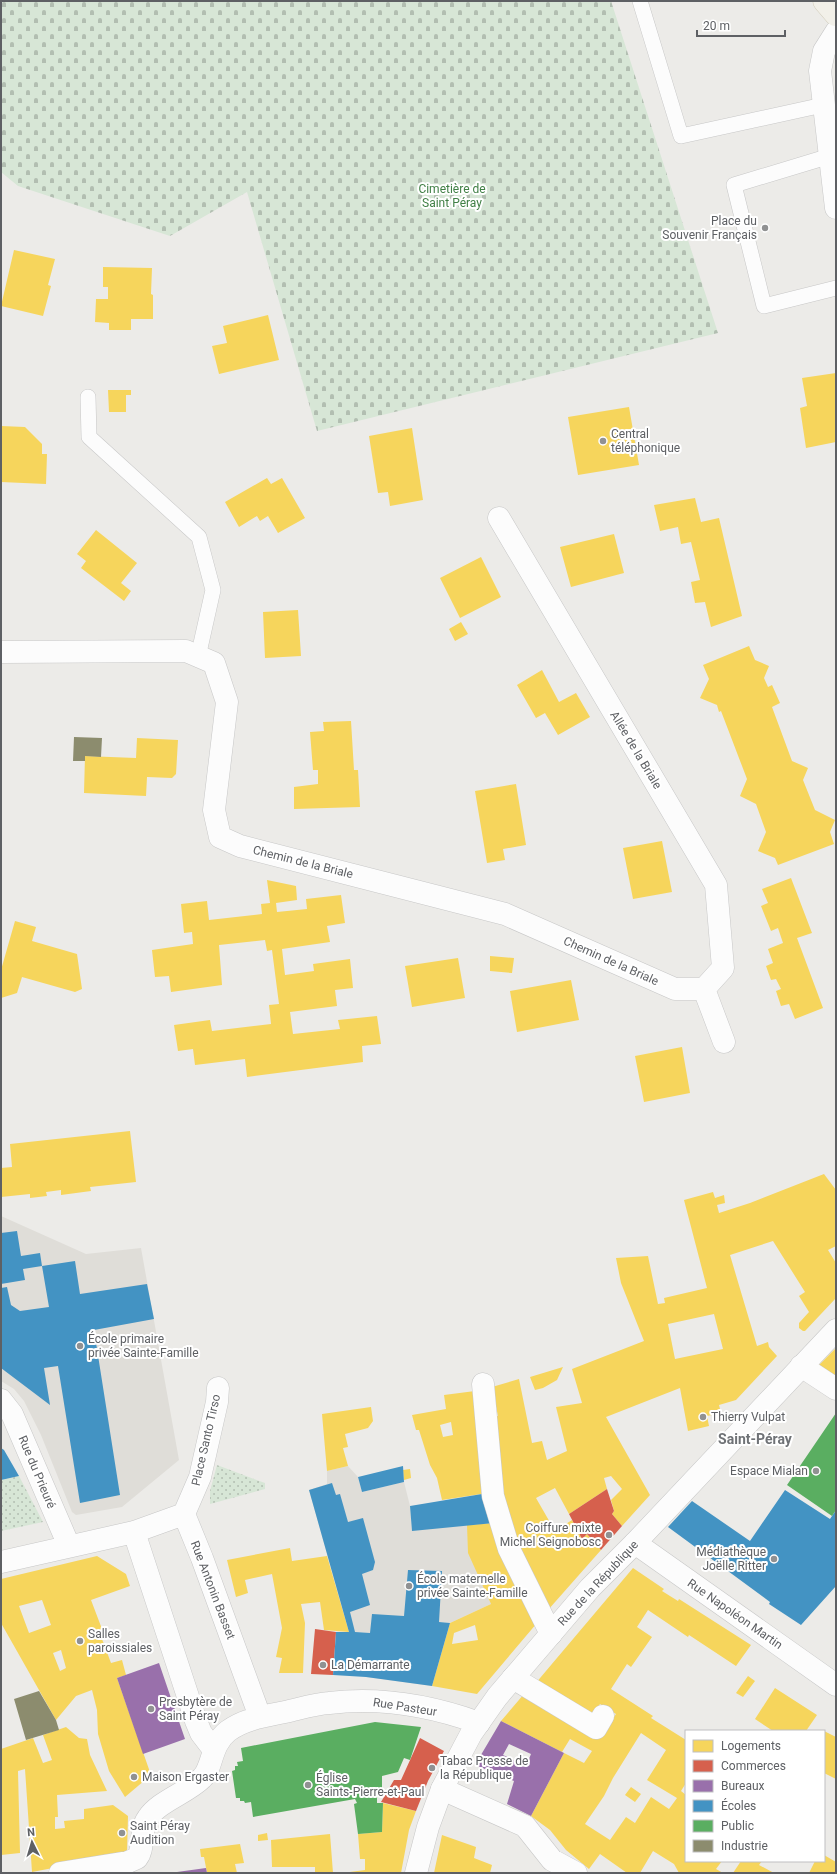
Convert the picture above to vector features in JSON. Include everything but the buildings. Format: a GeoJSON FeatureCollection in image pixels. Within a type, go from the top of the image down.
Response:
{"type":"FeatureCollection","features":[{"type":"Feature","properties":{"kind":"main road"},"geometry":{"type":"LineString","coordinates":[[824,1],[836,15]]}},
{"type":"Feature","properties":{"kind":"street"},"geometry":{"type":"LineString","coordinates":[[836,32],[824,52],[820,71],[836,208]]}},
{"type":"Feature","properties":{"kind":"street","name":"Allée de la Briale"},"geometry":{"type":"LineString","coordinates":[[499,518],[716,885],[723,968],[704,989]]}},
{"type":"Feature","properties":{"kind":"street","name":"Chemin de la Briale"},"geometry":{"type":"LineString","coordinates":[[1,652],[186,651],[214,663],[227,702],[214,810],[220,837],[240,846],[505,914],[675,989],[704,989]]}},
{"type":"Feature","properties":{"kind":"street"},"geometry":{"type":"LineString","coordinates":[[704,989],[724,1042]]}},
{"type":"Feature","properties":{"kind":"street","name":"Rue de la République"},"geometry":{"type":"LineString","coordinates":[[416,1873],[428,1827],[442,1789],[471,1734],[513,1678],[590,1588],[635,1543],[836,1330]]}},
{"type":"Feature","properties":{"kind":"street"},"geometry":{"type":"LineString","coordinates":[[801,1366],[836,1389]]}},
{"type":"Feature","properties":{"kind":"street"},"geometry":{"type":"LineString","coordinates":[[483,1384],[493,1496],[509,1549],[551,1634]]}},
{"type":"Feature","properties":{"kind":"street","name":"Place Santo Tirso"},"geometry":{"type":"LineString","coordinates":[[184,1514],[200,1477],[217,1402],[218,1388]]}},
{"type":"Feature","properties":{"kind":"street","name":"Rue du Prieuré"},"geometry":{"type":"LineString","coordinates":[[1,1400],[12,1414],[69,1546]]}},
{"type":"Feature","properties":{"kind":"street"},"geometry":{"type":"LineString","coordinates":[[1,1562],[134,1532],[184,1514]]}},
{"type":"Feature","properties":{"kind":"street","name":"Rue Antonin Basset"},"geometry":{"type":"LineString","coordinates":[[184,1514],[202,1558],[260,1716]]}},
{"type":"Feature","properties":{"kind":"street"},"geometry":{"type":"LineString","coordinates":[[134,1532],[196,1721],[201,1734],[214,1750]]}},
{"type":"Feature","properties":{"kind":"street","name":"Rue Napoléon Martin"},"geometry":{"type":"LineString","coordinates":[[635,1543],[836,1685]]}},
{"type":"Feature","properties":{"kind":"street"},"geometry":{"type":"LineString","coordinates":[[513,1678],[596,1728],[603,1716]]}},
{"type":"Feature","properties":{"kind":"street","name":"Rue Pasteur"},"geometry":{"type":"LineString","coordinates":[[60,1873],[128,1862],[138,1858],[140,1854],[142,1830],[148,1818],[158,1809],[202,1778],[214,1750],[222,1737],[245,1721],[260,1716],[329,1703],[367,1700],[405,1704],[463,1717],[479,1723]]}},
{"type":"Feature","properties":{"kind":"street"},"geometry":{"type":"LineString","coordinates":[[442,1789],[525,1826],[549,1866],[576,1873]]}},
{"type":"Feature","properties":{"kind":"lane"},"geometry":{"type":"LineString","coordinates":[[640,1],[681,136],[823,105]]}},
{"type":"Feature","properties":{"kind":"lane"},"geometry":{"type":"LineString","coordinates":[[830,156],[734,185],[764,306],[836,288]]}},
{"type":"Feature","properties":{"kind":"lane"},"geometry":{"type":"LineString","coordinates":[[88,397],[89,437],[199,537],[213,590],[198,657]]}},
{"type":"Feature","properties":{"kind":"shaded area","name":"École primaire privée Sainte-Famille"},"geometry":{"type":"Polygon","coordinates":[[[1,1216],[86,1254],[141,1248],[179,1460],[122,1507],[76,1515],[72,1512],[41,1435],[24,1401],[14,1389],[1,1381],[1,1216]]]}},
{"type":"Feature","properties":{"kind":"shaded area","name":"École maternelle privée Sainte-Famille"},"geometry":{"type":"Polygon","coordinates":[[[348,1466],[358,1477],[362,1492],[404,1482],[410,1506],[412,1530],[467,1525],[491,1604],[450,1623],[439,1622],[432,1686],[366,1677],[370,1633],[349,1632],[309,1490],[327,1484],[327,1471],[348,1466]]]}},
{"type":"Feature","properties":{"kind":"green space","name":"Cimetière de Saint Péray"},"geometry":{"type":"Polygon","coordinates":[[[1,1],[611,1],[718,333],[317,431],[247,192],[170,236],[18,186],[1,172],[1,1]]]}},
{"type":"Feature","properties":{"kind":"green space"},"geometry":{"type":"Polygon","coordinates":[[[217,1465],[265,1483],[265,1489],[210,1504],[210,1491],[217,1465]]]}},
{"type":"Feature","properties":{"kind":"green space"},"geometry":{"type":"Polygon","coordinates":[[[19,1476],[43,1522],[1,1531],[1,1480],[19,1476]]]}},
{"type":"Feature","properties":{"kind":"place","name":"Place du Souvenir Français"},"geometry":{"type":"Point","coordinates":[765,228]}},
{"type":"Feature","properties":{"kind":"place","name":"Central téléphonique"},"geometry":{"type":"Point","coordinates":[603,441]}},
{"type":"Feature","properties":{"kind":"place","name":"École primaire privée Sainte-Famille"},"geometry":{"type":"Point","coordinates":[80,1346]}},
{"type":"Feature","properties":{"kind":"place","name":"Thierry Vulpat"},"geometry":{"type":"Point","coordinates":[703,1417]}},
{"type":"Feature","properties":{"kind":"place","name":"Espace Mialan"},"geometry":{"type":"Point","coordinates":[816,1471]}},
{"type":"Feature","properties":{"kind":"place","name":"Coiffure mixte Michel Seignobosc"},"geometry":{"type":"Point","coordinates":[609,1535]}},
{"type":"Feature","properties":{"kind":"place","name":"Médiathèque Joëlle Ritter"},"geometry":{"type":"Point","coordinates":[774,1559]}},
{"type":"Feature","properties":{"kind":"place","name":"École maternelle privée Sainte-Famille"},"geometry":{"type":"Point","coordinates":[409,1586]}},
{"type":"Feature","properties":{"kind":"place","name":"Salles paroissiales"},"geometry":{"type":"Point","coordinates":[80,1641]}},
{"type":"Feature","properties":{"kind":"place","name":"La Démarrante"},"geometry":{"type":"Point","coordinates":[323,1665]}},
{"type":"Feature","properties":{"kind":"place","name":"Presbytère de Saint Péray"},"geometry":{"type":"Point","coordinates":[151,1709]}},
{"type":"Feature","properties":{"kind":"place","name":"Tabac Presse de la République"},"geometry":{"type":"Point","coordinates":[432,1768]}},
{"type":"Feature","properties":{"kind":"place","name":"Maison Ergaster"},"geometry":{"type":"Point","coordinates":[134,1777]}},
{"type":"Feature","properties":{"kind":"place","name":"Église Saints-Pierre-et-Paul"},"geometry":{"type":"Point","coordinates":[308,1785]}},
{"type":"Feature","properties":{"kind":"place","name":"Saint Péray Audition"},"geometry":{"type":"Point","coordinates":[122,1833]}},
{"type":"Feature","properties":{"kind":"district","name":"Saint-Péray"},"geometry":{"type":"Point","coordinates":[755,1439]}}]}
